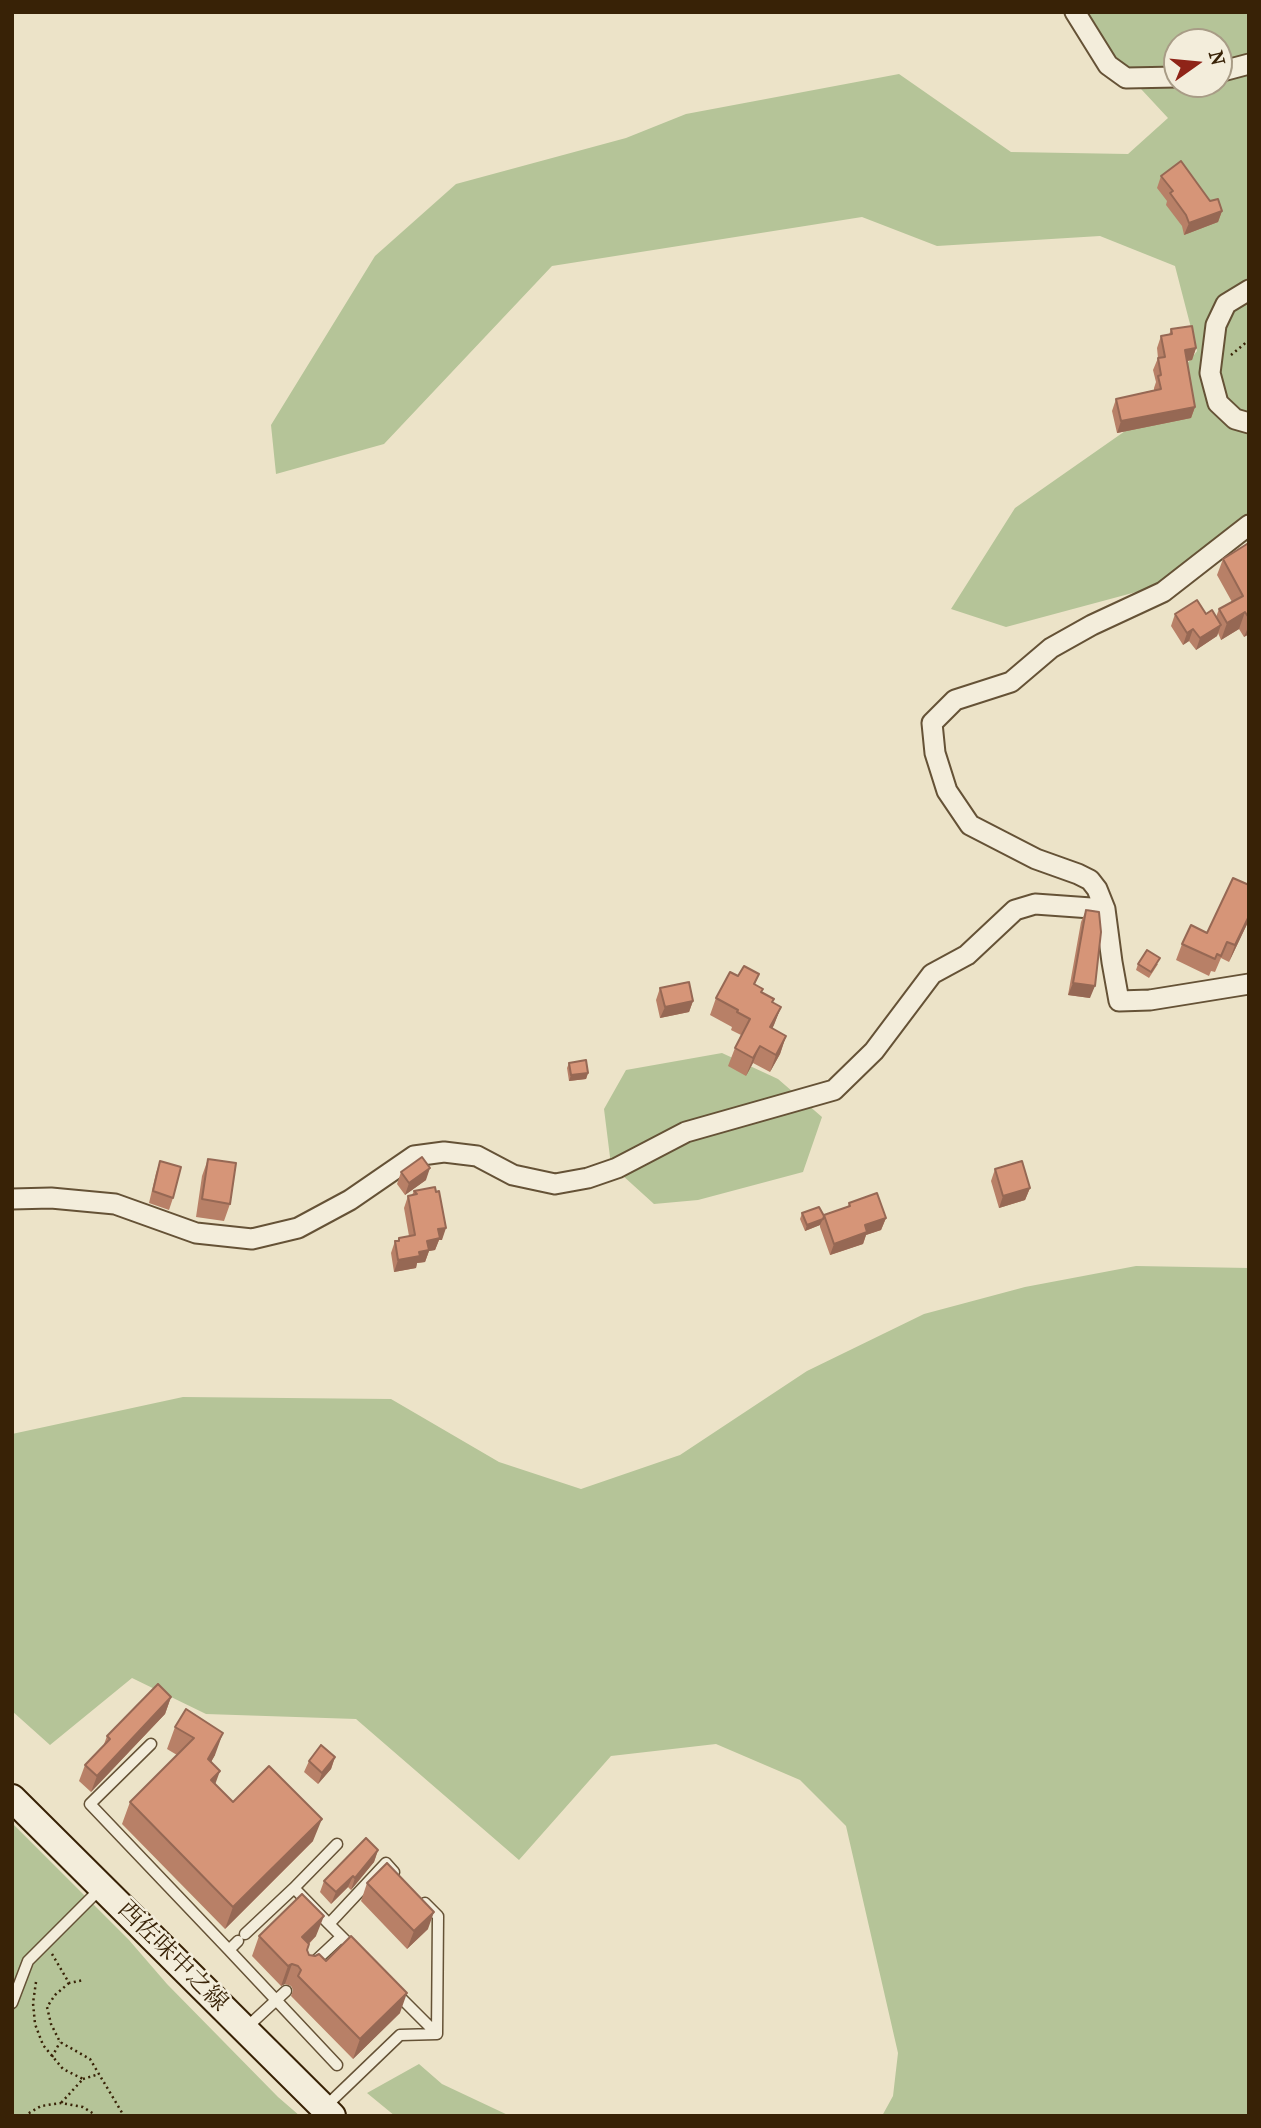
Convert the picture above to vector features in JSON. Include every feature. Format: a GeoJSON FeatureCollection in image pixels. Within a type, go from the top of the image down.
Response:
{"type":"FeatureCollection","features":[{"type":"Feature","properties":{"kind":"main road","name":"西佐味中之線"},"geometry":{"type":"LineString","coordinates":[[12,1798],[328,2112]]}},
{"type":"Feature","properties":{"kind":"street"},"geometry":{"type":"LineString","coordinates":[[1075,12],[1108,65],[1125,78],[1163,77]]}},
{"type":"Feature","properties":{"kind":"street"},"geometry":{"type":"LineString","coordinates":[[1249,290],[1226,304],[1216,325],[1210,373],[1218,403],[1236,419],[1249,423]]}},
{"type":"Feature","properties":{"kind":"street"},"geometry":{"type":"LineString","coordinates":[[1249,525],[1163,592],[1092,625],[1051,648],[1012,682],[955,700],[932,723],[935,753],[947,792],[970,825],[1036,859],[1090,880],[1105,909],[1119,1001],[1150,1000],[1249,984]]}},
{"type":"Feature","properties":{"kind":"street"},"geometry":{"type":"LineString","coordinates":[[12,1199],[51,1198],[115,1204],[196,1233],[252,1239],[298,1228],[350,1200],[414,1156],[444,1152],[477,1156],[513,1175],[555,1184],[588,1178],[617,1168],[686,1132],[834,1090],[874,1051],[932,974],[967,955],[1015,910],[1035,904],[1105,909]]}},
{"type":"Feature","properties":{"kind":"lane"},"geometry":{"type":"LineString","coordinates":[[152,1744],[90,1804],[337,2064]]}},
{"type":"Feature","properties":{"kind":"lane"},"geometry":{"type":"LineString","coordinates":[[229,1950],[337,1844]]}},
{"type":"Feature","properties":{"kind":"lane"},"geometry":{"type":"LineString","coordinates":[[329,1924],[386,1863],[403,1881]]}},
{"type":"Feature","properties":{"kind":"lane"},"geometry":{"type":"LineString","coordinates":[[12,2003],[28,1961],[102,1887]]}},
{"type":"Feature","properties":{"kind":"lane"},"geometry":{"type":"LineString","coordinates":[[294,1888],[360,1956]]}},
{"type":"Feature","properties":{"kind":"lane"},"geometry":{"type":"LineString","coordinates":[[421,1899],[438,1916],[437,2034]]}},
{"type":"Feature","properties":{"kind":"lane"},"geometry":{"type":"LineString","coordinates":[[307,1969],[341,1937]]}},
{"type":"Feature","properties":{"kind":"lane"},"geometry":{"type":"LineString","coordinates":[[389,1985],[437,2034]]}},
{"type":"Feature","properties":{"kind":"lane"},"geometry":{"type":"LineString","coordinates":[[244,2030],[286,1990]]}},
{"type":"Feature","properties":{"kind":"lane"},"geometry":{"type":"LineString","coordinates":[[328,2112],[400,2035],[437,2034]]}},
{"type":"Feature","properties":{"kind":"path"},"geometry":{"type":"LineString","coordinates":[[46,1961],[51,1953],[69,1983]]}},
{"type":"Feature","properties":{"kind":"path"},"geometry":{"type":"LineString","coordinates":[[36,1978],[33,2003],[35,2024],[43,2045],[62,2069],[83,2079]]}},
{"type":"Feature","properties":{"kind":"path"},"geometry":{"type":"LineString","coordinates":[[84,1980],[69,1983],[55,1994],[47,2007],[51,2024],[60,2042],[90,2059],[124,2116]]}},
{"type":"Feature","properties":{"kind":"path"},"geometry":{"type":"LineString","coordinates":[[52,2057],[60,2042]]}},
{"type":"Feature","properties":{"kind":"path"},"geometry":{"type":"LineString","coordinates":[[61,2103],[83,2079],[99,2074]]}},
{"type":"Feature","properties":{"kind":"path"},"geometry":{"type":"LineString","coordinates":[[24,2116],[41,2106],[61,2103],[83,2107],[96,2116]]}},
{"type":"Feature","properties":{"kind":"green space"},"geometry":{"type":"Polygon","coordinates":[[[1058,12],[1249,12],[1249,540],[1192,577],[1006,627],[951,609],[1015,508],[1148,415],[1197,351],[1175,266],[1100,236],[937,246],[862,217],[552,266],[384,444],[276,474],[271,425],[375,256],[456,184],[626,138],[686,114],[899,74],[1011,152],[1128,154],[1168,118],[1075,18],[1058,12]]]}},
{"type":"Feature","properties":{"kind":"green space"},"geometry":{"type":"Polygon","coordinates":[[[722,1053],[778,1079],[822,1117],[803,1172],[698,1200],[654,1204],[611,1165],[604,1109],[626,1070],[722,1053]]]}},
{"type":"Feature","properties":{"kind":"green space"},"geometry":{"type":"Polygon","coordinates":[[[1136,1266],[1249,1268],[1249,2116],[882,2116],[893,2096],[898,2053],[846,1826],[800,1780],[716,1744],[611,1756],[519,1860],[356,1719],[206,1714],[132,1678],[50,1745],[12,1711],[12,1434],[183,1397],[391,1399],[499,1462],[581,1489],[680,1455],[807,1371],[924,1314],[1025,1287],[1136,1266]]]}},
{"type":"Feature","properties":{"kind":"green space"},"geometry":{"type":"Polygon","coordinates":[[[12,1823],[129,1940],[167,1984],[278,2097],[300,2116],[12,2116],[12,1823]]]}},
{"type":"Feature","properties":{"kind":"green space"},"geometry":{"type":"Polygon","coordinates":[[[419,2064],[442,2084],[510,2116],[395,2116],[367,2093],[419,2064]]]}},
{"type":"Feature","properties":{"kind":"building"},"geometry":{"type":"Polygon","coordinates":[[[1181,161],[1210,201],[1218,199],[1222,211],[1189,223],[1170,193],[1173,191],[1161,176],[1181,161]]]}},
{"type":"Feature","properties":{"kind":"building"},"geometry":{"type":"Polygon","coordinates":[[[1192,326],[1196,348],[1185,350],[1195,407],[1121,421],[1116,399],[1161,389],[1158,358],[1165,357],[1161,336],[1172,334],[1171,329],[1192,326]]]}},
{"type":"Feature","properties":{"kind":"building"},"geometry":{"type":"Polygon","coordinates":[[[1247,544],[1249,618],[1245,612],[1227,623],[1219,609],[1243,596],[1223,559],[1247,544]]]}},
{"type":"Feature","properties":{"kind":"building"},"geometry":{"type":"Polygon","coordinates":[[[1197,600],[1206,614],[1212,610],[1221,625],[1200,638],[1193,629],[1187,633],[1175,614],[1197,600]]]}},
{"type":"Feature","properties":{"kind":"building"},"geometry":{"type":"Polygon","coordinates":[[[1233,878],[1249,885],[1249,916],[1235,945],[1227,942],[1221,956],[1217,954],[1215,959],[1182,944],[1191,925],[1207,933],[1233,878]]]}},
{"type":"Feature","properties":{"kind":"building"},"geometry":{"type":"Polygon","coordinates":[[[1086,910],[1099,912],[1101,932],[1095,986],[1073,983],[1086,910]]]}},
{"type":"Feature","properties":{"kind":"building"},"geometry":{"type":"Polygon","coordinates":[[[1147,950],[1160,958],[1151,972],[1138,964],[1147,950]]]}},
{"type":"Feature","properties":{"kind":"building"},"geometry":{"type":"Polygon","coordinates":[[[744,966],[759,974],[754,984],[781,1007],[770,1027],[786,1036],[776,1055],[760,1046],[753,1058],[735,1048],[750,1019],[716,998],[730,972],[738,976],[744,966]]]}},
{"type":"Feature","properties":{"kind":"building"},"geometry":{"type":"Polygon","coordinates":[[[689,982],[693,1001],[665,1007],[660,988],[689,982]]]}},
{"type":"Feature","properties":{"kind":"building"},"geometry":{"type":"Polygon","coordinates":[[[586,1060],[588,1073],[571,1075],[569,1063],[586,1060]]]}},
{"type":"Feature","properties":{"kind":"building"},"geometry":{"type":"Polygon","coordinates":[[[422,1157],[430,1168],[409,1183],[401,1172],[422,1157]]]}},
{"type":"Feature","properties":{"kind":"building"},"geometry":{"type":"Polygon","coordinates":[[[208,1159],[236,1163],[230,1204],[202,1199],[208,1159]]]}},
{"type":"Feature","properties":{"kind":"building"},"geometry":{"type":"Polygon","coordinates":[[[160,1161],[181,1167],[173,1198],[153,1191],[160,1161]]]}},
{"type":"Feature","properties":{"kind":"building"},"geometry":{"type":"Polygon","coordinates":[[[1022,1161],[1030,1188],[1003,1196],[995,1169],[1022,1161]]]}},
{"type":"Feature","properties":{"kind":"building"},"geometry":{"type":"Polygon","coordinates":[[[435,1187],[436,1192],[439,1191],[446,1228],[438,1229],[440,1238],[427,1241],[429,1250],[419,1252],[420,1256],[398,1260],[395,1241],[415,1235],[408,1196],[417,1194],[414,1191],[435,1187]]]}},
{"type":"Feature","properties":{"kind":"building"},"geometry":{"type":"Polygon","coordinates":[[[877,1193],[886,1218],[865,1225],[867,1232],[834,1244],[824,1215],[877,1193]]]}},
{"type":"Feature","properties":{"kind":"building"},"geometry":{"type":"Polygon","coordinates":[[[819,1207],[823,1219],[807,1225],[802,1213],[819,1207]]]}},
{"type":"Feature","properties":{"kind":"building"},"geometry":{"type":"Polygon","coordinates":[[[158,1684],[171,1697],[97,1776],[85,1765],[110,1739],[107,1736],[158,1684]]]}},
{"type":"Feature","properties":{"kind":"building"},"geometry":{"type":"Polygon","coordinates":[[[186,1709],[223,1733],[208,1759],[220,1771],[211,1780],[233,1802],[269,1766],[322,1819],[233,1907],[130,1802],[194,1738],[175,1727],[186,1709]]]}},
{"type":"Feature","properties":{"kind":"building"},"geometry":{"type":"Polygon","coordinates":[[[321,1745],[335,1757],[322,1773],[309,1761],[321,1745]]]}},
{"type":"Feature","properties":{"kind":"building"},"geometry":{"type":"Polygon","coordinates":[[[366,1838],[378,1850],[355,1878],[353,1876],[336,1892],[324,1881],[366,1838]]]}},
{"type":"Feature","properties":{"kind":"building"},"geometry":{"type":"Polygon","coordinates":[[[387,1863],[434,1912],[414,1931],[367,1883],[387,1863]]]}},
{"type":"Feature","properties":{"kind":"building"},"geometry":{"type":"Polygon","coordinates":[[[302,1894],[324,1916],[302,1937],[309,1944],[309,1955],[319,1954],[326,1961],[351,1936],[407,1993],[360,2039],[298,1976],[301,1970],[298,1966],[288,1966],[259,1936],[302,1894]]]}}]}
